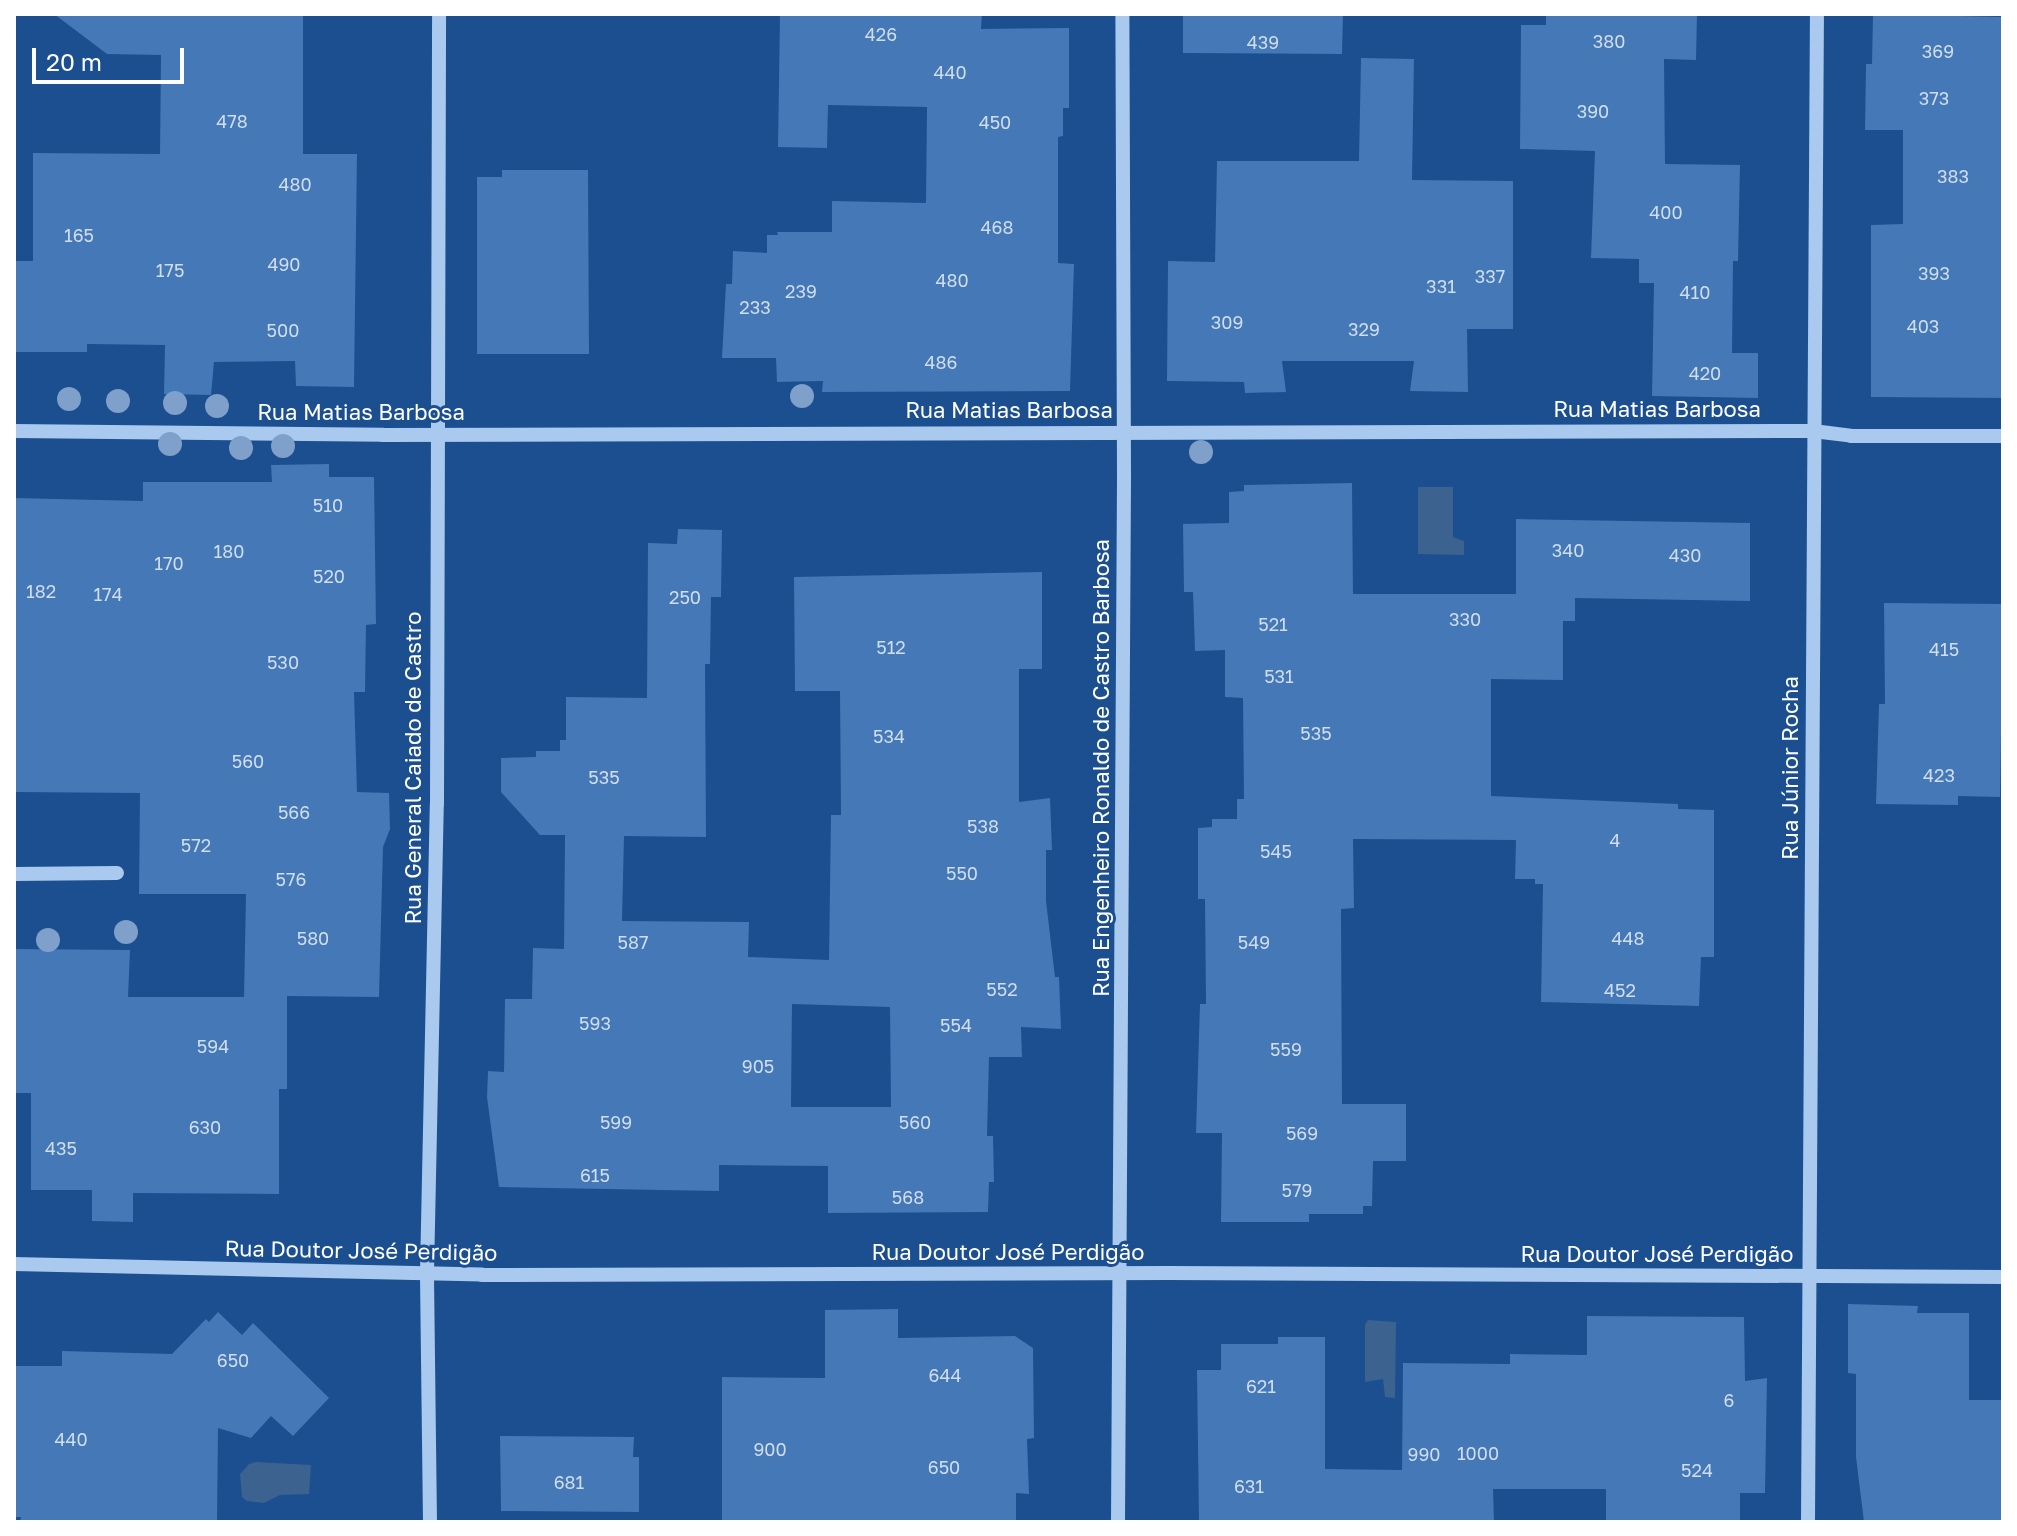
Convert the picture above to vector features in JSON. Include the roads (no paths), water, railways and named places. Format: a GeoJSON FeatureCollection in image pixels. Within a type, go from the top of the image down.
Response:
{"type":"FeatureCollection","features":[{"type":"Feature","properties":{"kind":"street","name":"Rua General Caiado de Castro"},"geometry":{"type":"LineString","coordinates":[[430,1522],[427,1273],[437,804],[439,14]]}},
{"type":"Feature","properties":{"kind":"street","name":"Rua Engenheiro Ronaldo de Castro Barbosa"},"geometry":{"type":"LineString","coordinates":[[1118,1522],[1124,431],[1122,14]]}},
{"type":"Feature","properties":{"kind":"street","name":"Rua Júnior Rocha"},"geometry":{"type":"LineString","coordinates":[[1808,1522],[1817,14]]}},
{"type":"Feature","properties":{"kind":"street","name":"Rua Matias Barbosa"},"geometry":{"type":"LineString","coordinates":[[14,431],[436,434],[1813,431],[1851,436],[2003,436]]}},
{"type":"Feature","properties":{"kind":"street"},"geometry":{"type":"LineString","coordinates":[[14,874],[117,873]]}},
{"type":"Feature","properties":{"kind":"street","name":"Rua Doutor José Perdigão"},"geometry":{"type":"LineString","coordinates":[[14,1264],[427,1273],[2003,1277]]}},
{"type":"Feature","properties":{"kind":"water"},"geometry":{"type":"Polygon","coordinates":[[[1418,487],[1453,487],[1453,537],[1464,541],[1464,555],[1418,554],[1418,487]]]}},
{"type":"Feature","properties":{"kind":"water"},"geometry":{"type":"Polygon","coordinates":[[[1368,1320],[1396,1322],[1395,1398],[1385,1397],[1383,1379],[1365,1382],[1365,1325],[1368,1320]]]}},
{"type":"Feature","properties":{"kind":"water"},"geometry":{"type":"Polygon","coordinates":[[[249,1464],[311,1465],[309,1494],[280,1495],[264,1503],[247,1501],[242,1497],[240,1474],[249,1464]]]}}]}
